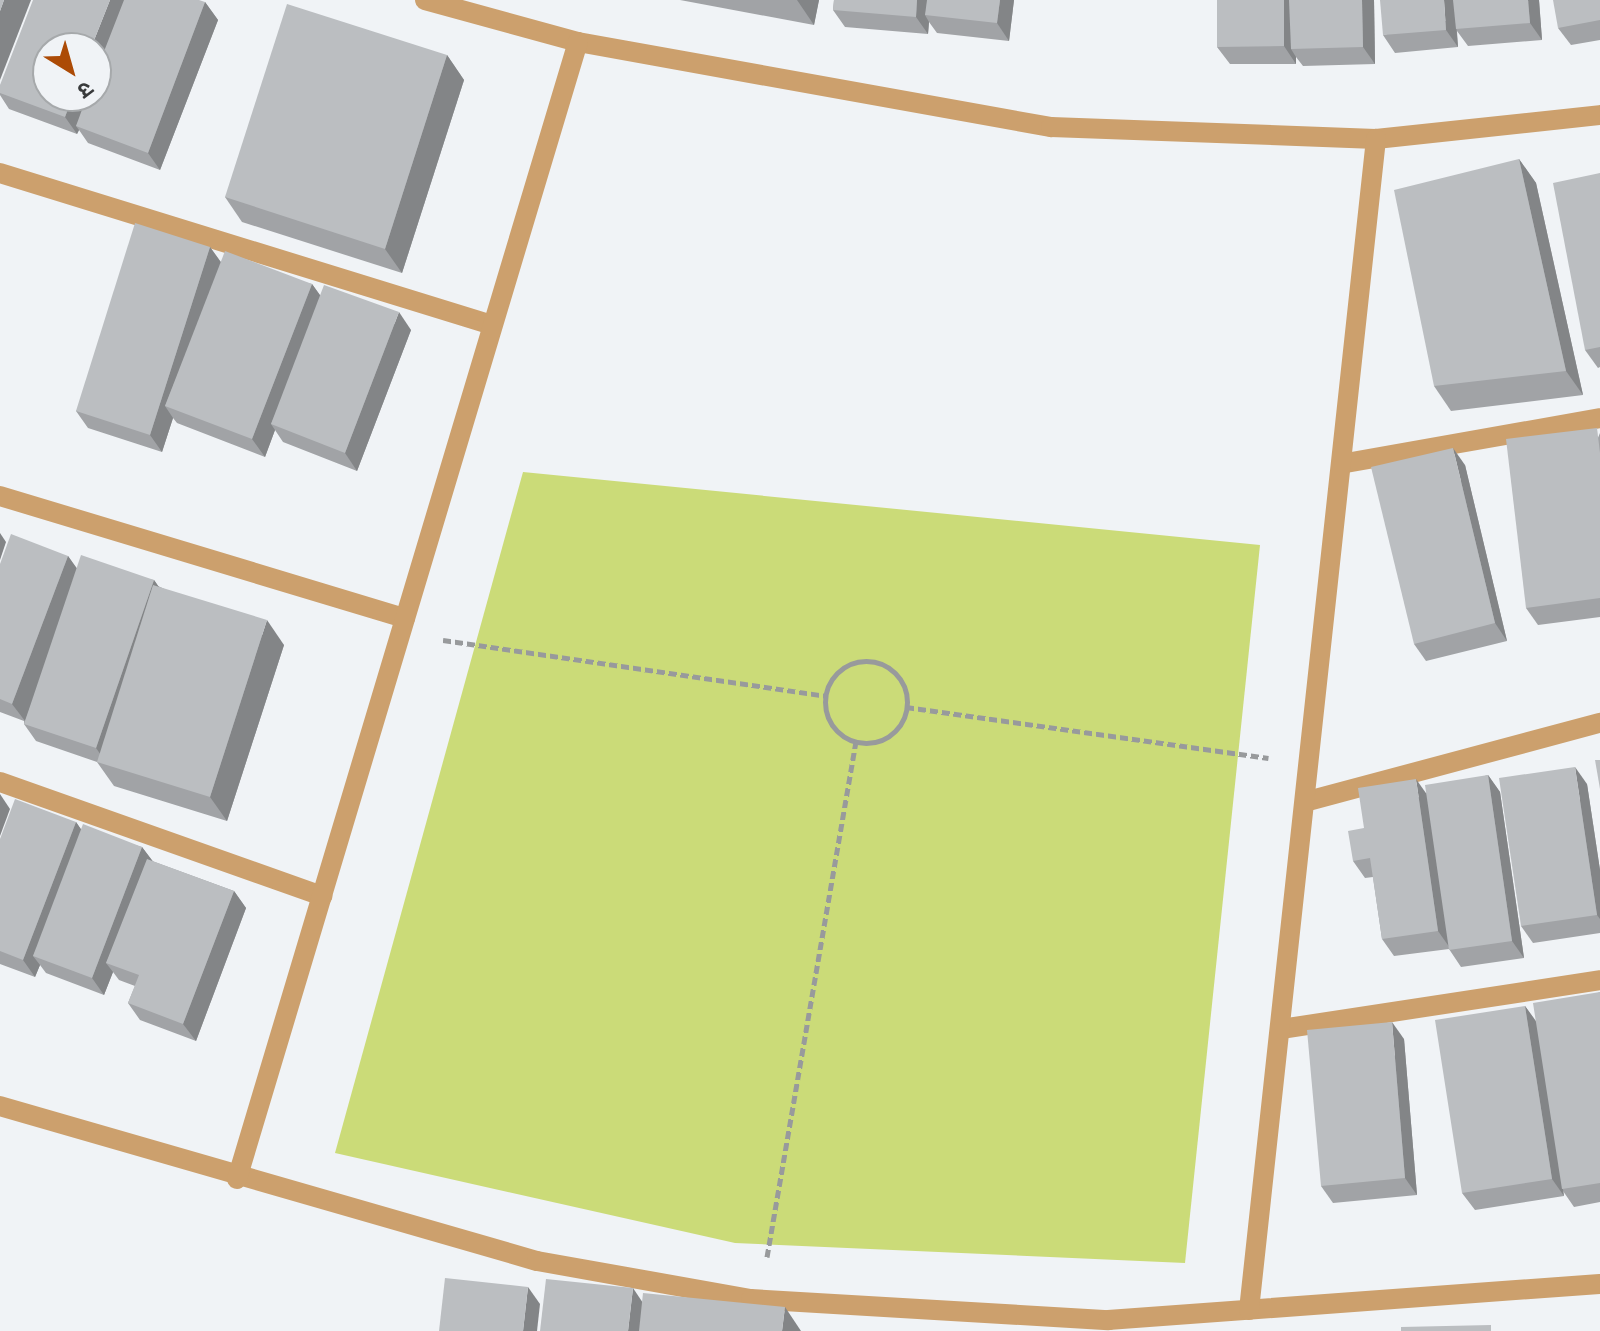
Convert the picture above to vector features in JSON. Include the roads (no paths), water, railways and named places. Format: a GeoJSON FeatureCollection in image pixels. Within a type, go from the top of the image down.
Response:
{"type":"FeatureCollection","features":[{"type":"Feature","properties":{"kind":"street"},"geometry":{"type":"LineString","coordinates":[[425,0],[578,42],[1051,127],[1376,139],[1600,115]]}},
{"type":"Feature","properties":{"kind":"street"},"geometry":{"type":"LineString","coordinates":[[237,1179],[578,42]]}},
{"type":"Feature","properties":{"kind":"street"},"geometry":{"type":"LineString","coordinates":[[1249,1310],[1308,801],[1309,761],[1346,463],[1376,139]]}},
{"type":"Feature","properties":{"kind":"street"},"geometry":{"type":"LineString","coordinates":[[0,173],[492,325]]}},
{"type":"Feature","properties":{"kind":"street"},"geometry":{"type":"LineString","coordinates":[[1346,463],[1600,418]]}},
{"type":"Feature","properties":{"kind":"street"},"geometry":{"type":"LineString","coordinates":[[0,496],[402,628]]}},
{"type":"Feature","properties":{"kind":"street"},"geometry":{"type":"LineString","coordinates":[[1308,801],[1600,723]]}},
{"type":"Feature","properties":{"kind":"street"},"geometry":{"type":"LineString","coordinates":[[0,782],[322,896]]}},
{"type":"Feature","properties":{"kind":"street"},"geometry":{"type":"LineString","coordinates":[[1281,1029],[1600,980]]}},
{"type":"Feature","properties":{"kind":"street"},"geometry":{"type":"LineString","coordinates":[[0,1106],[237,1179],[537,1261],[751,1299],[1108,1320],[1600,1284]]}}]}
